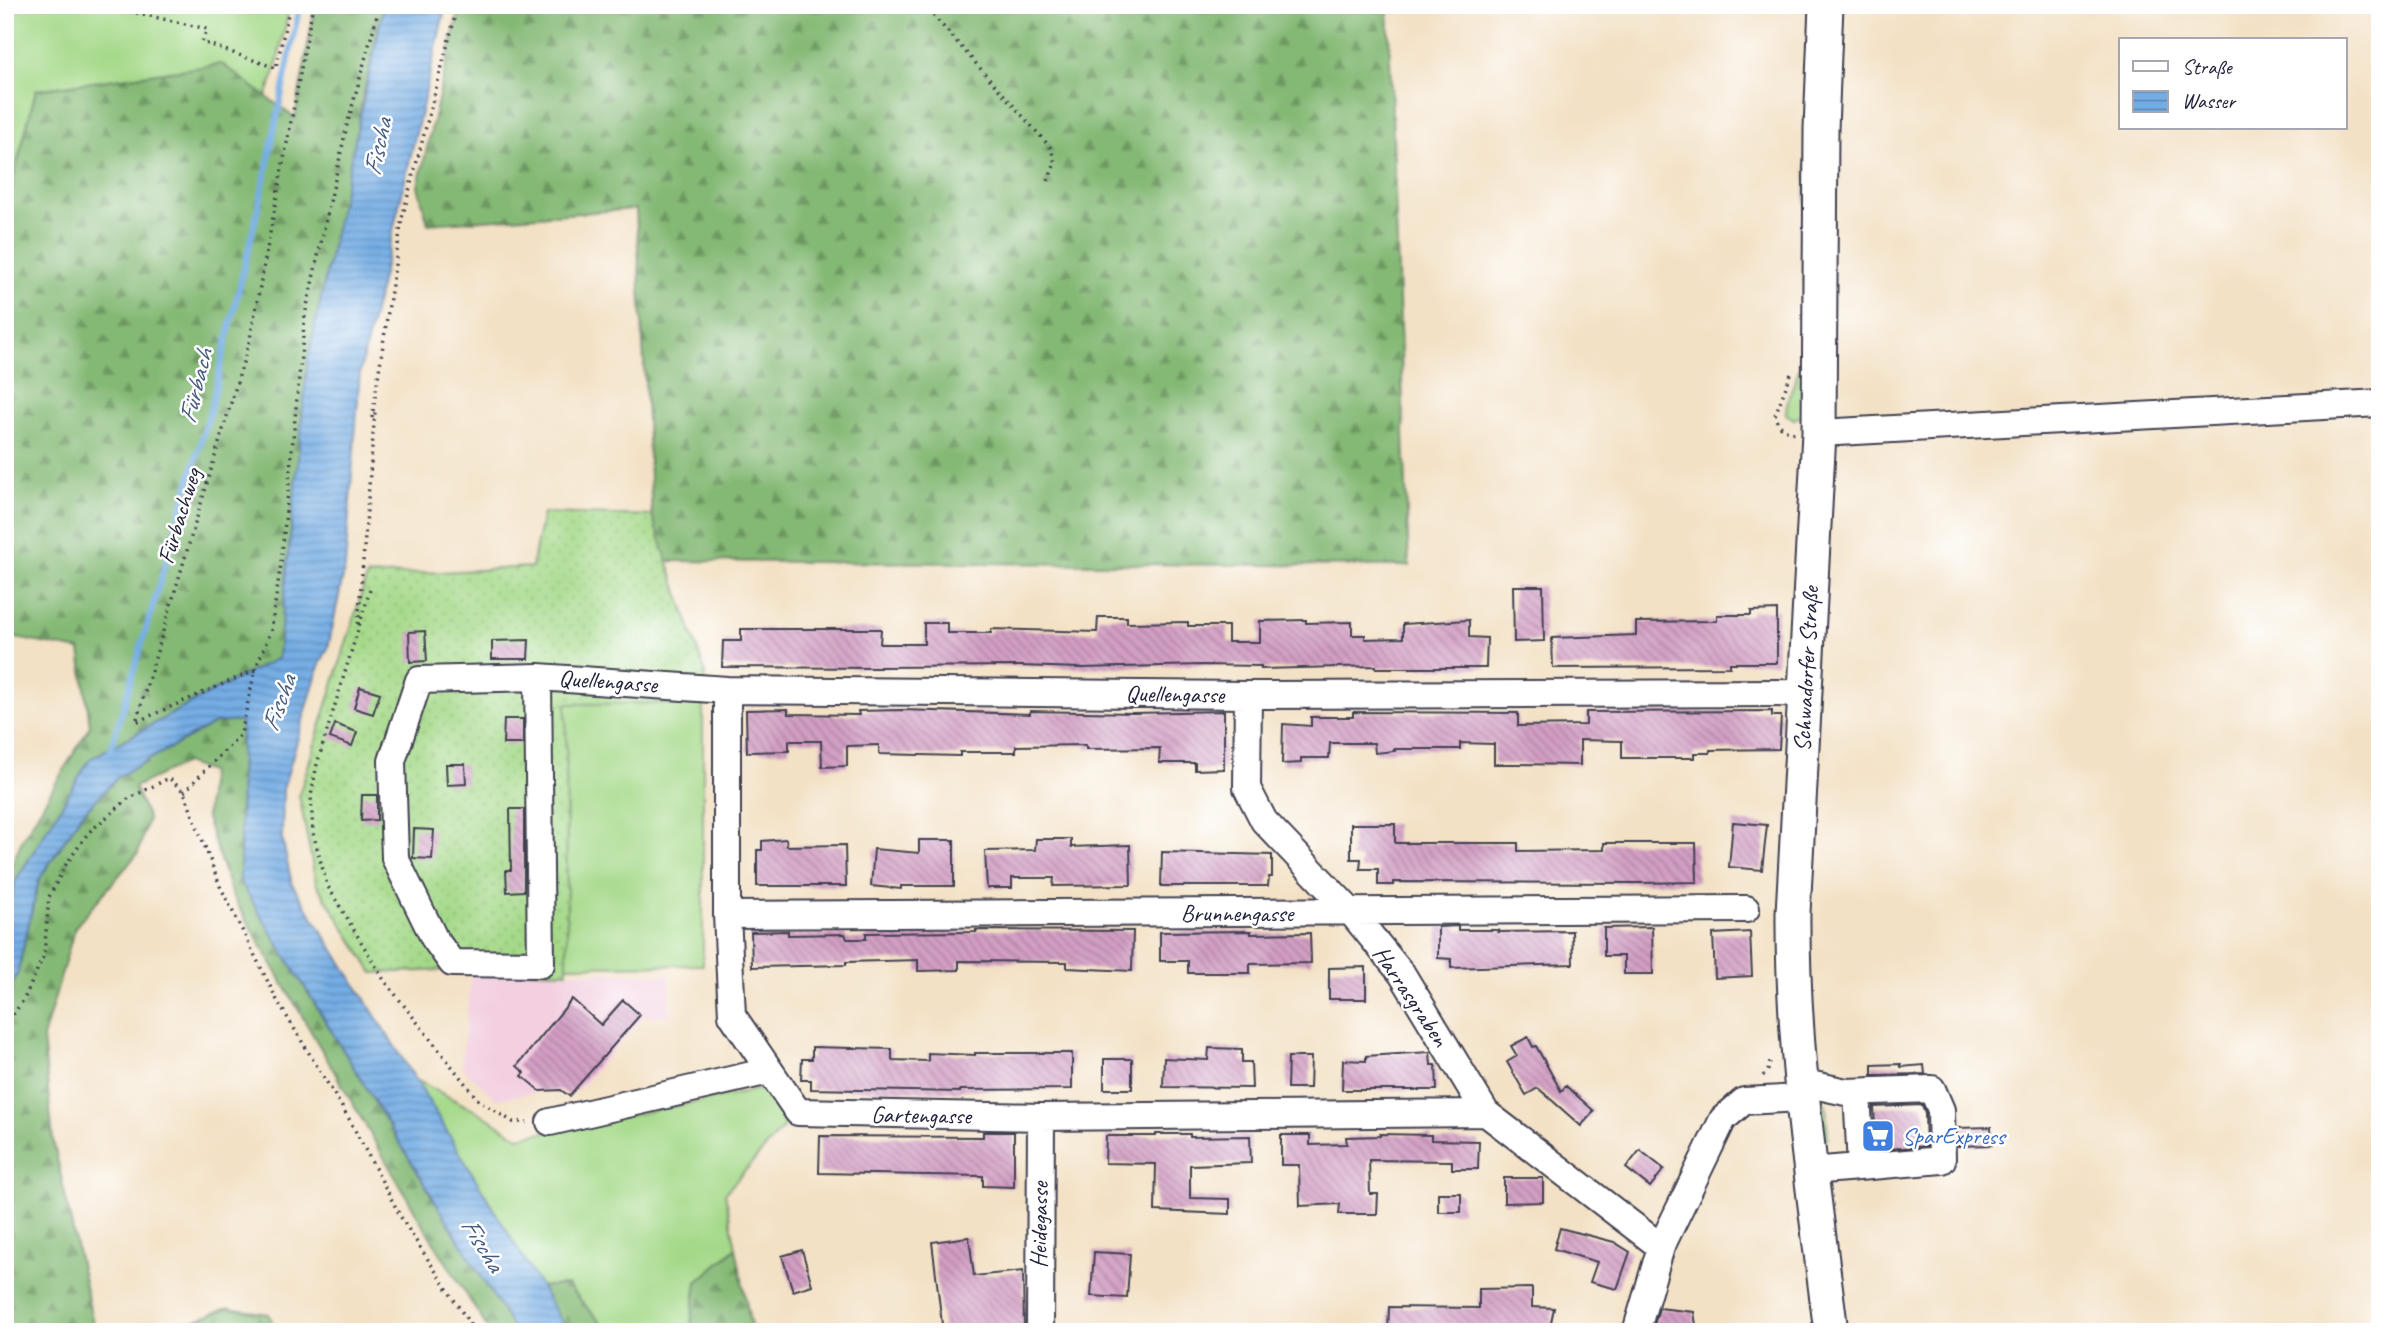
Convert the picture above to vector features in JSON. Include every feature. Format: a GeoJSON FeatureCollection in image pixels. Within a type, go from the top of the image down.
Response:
{"type":"FeatureCollection","features":[{"type":"Feature","properties":{"kind":"main road","name":"Schwadorfer Straße"},"geometry":{"type":"LineString","coordinates":[[1826,5],[1821,129],[1819,433],[1793,962],[1801,1090],[1830,1332]]}},
{"type":"Feature","properties":{"kind":"street"},"geometry":{"type":"LineString","coordinates":[[1819,433],[2380,403]]}},
{"type":"Feature","properties":{"kind":"street","name":"Quellengasse"},"geometry":{"type":"LineString","coordinates":[[542,677],[541,964],[452,962],[434,938],[395,858],[392,761],[419,680],[542,677],[727,690],[1248,695],[1805,693]]}},
{"type":"Feature","properties":{"kind":"street","name":"Gartengasse"},"geometry":{"type":"LineString","coordinates":[[727,690],[727,915],[732,1015],[798,1112],[1041,1117],[1486,1114]]}},
{"type":"Feature","properties":{"kind":"street","name":"Harrasgraben"},"geometry":{"type":"LineString","coordinates":[[1248,695],[1247,788],[1264,821],[1352,913],[1402,974],[1486,1114],[1661,1247]]}},
{"type":"Feature","properties":{"kind":"street","name":"Brunnengasse"},"geometry":{"type":"LineString","coordinates":[[727,915],[1746,909]]}},
{"type":"Feature","properties":{"kind":"street"},"geometry":{"type":"LineString","coordinates":[[551,1122],[769,1071]]}},
{"type":"Feature","properties":{"kind":"street"},"geometry":{"type":"LineString","coordinates":[[1636,1332],[1661,1247],[1723,1119],[1744,1101],[1801,1090],[1857,1092],[1932,1089],[1941,1110],[1942,1160],[1811,1171]]}},
{"type":"Feature","properties":{"kind":"street"},"geometry":{"type":"LineString","coordinates":[[1857,1092],[1861,1166]]}},
{"type":"Feature","properties":{"kind":"street","name":"Heidegasse"},"geometry":{"type":"LineString","coordinates":[[1040,1332],[1041,1117]]}},
{"type":"Feature","properties":{"kind":"path"},"geometry":{"type":"LineString","coordinates":[[5,10],[10,5]]}},
{"type":"Feature","properties":{"kind":"path"},"geometry":{"type":"LineString","coordinates":[[102,5],[207,29],[202,42],[276,68],[290,5]]}},
{"type":"Feature","properties":{"kind":"path","name":"Fürbachweg"},"geometry":{"type":"LineString","coordinates":[[255,670],[136,722],[250,339],[313,5]]}},
{"type":"Feature","properties":{"kind":"path"},"geometry":{"type":"LineString","coordinates":[[184,792],[241,734],[255,670],[271,631],[305,315],[347,125],[380,5]]}},
{"type":"Feature","properties":{"kind":"path"},"geometry":{"type":"LineString","coordinates":[[372,418],[402,218],[458,5]]}},
{"type":"Feature","properties":{"kind":"path"},"geometry":{"type":"LineString","coordinates":[[924,5],[1051,148],[1055,163],[1047,184]]}},
{"type":"Feature","properties":{"kind":"path"},"geometry":{"type":"LineString","coordinates":[[357,634],[377,381]]}},
{"type":"Feature","properties":{"kind":"path"},"geometry":{"type":"LineString","coordinates":[[5,1026],[24,999],[44,955],[49,897],[65,866],[88,833],[128,799],[169,778],[184,792],[220,886],[278,1002],[348,1117],[403,1221],[475,1332]]}},
{"type":"Feature","properties":{"kind":"shaded area"},"geometry":{"type":"Polygon","coordinates":[[[472,969],[670,975],[670,1016],[644,1016],[577,1091],[533,1092],[497,1100],[461,1066],[472,969]]]}},
{"type":"Feature","properties":{"kind":"green space"},"geometry":{"type":"Polygon","coordinates":[[[5,5],[290,5],[276,68],[266,97],[221,64],[5,211],[5,5]]]}},
{"type":"Feature","properties":{"kind":"green space"},"geometry":{"type":"Polygon","coordinates":[[[315,5],[384,5],[362,100],[291,542],[278,659],[213,691],[90,759],[16,882],[5,925],[5,882],[22,840],[90,726],[80,650],[5,636],[5,211],[36,90],[222,64],[295,118],[315,5]]]}},
{"type":"Feature","properties":{"kind":"green space"},"geometry":{"type":"Polygon","coordinates":[[[460,5],[1388,5],[1409,566],[666,561],[652,516],[636,209],[428,224],[418,186],[460,5]]]}},
{"type":"Feature","properties":{"kind":"green space"},"geometry":{"type":"Polygon","coordinates":[[[1810,5],[1803,415],[1794,419],[1786,414],[1786,407],[1802,355],[1810,5]]]}},
{"type":"Feature","properties":{"kind":"green space"},"geometry":{"type":"Polygon","coordinates":[[[543,513],[652,516],[705,672],[703,703],[566,704],[567,972],[472,969],[373,973],[316,883],[299,795],[367,576],[532,567],[543,513]]]}},
{"type":"Feature","properties":{"kind":"green space"},"geometry":{"type":"Polygon","coordinates":[[[703,703],[703,965],[567,966],[566,704],[703,703]]]}},
{"type":"Feature","properties":{"kind":"green space"},"geometry":{"type":"Polygon","coordinates":[[[241,721],[240,881],[515,1332],[490,1332],[426,1230],[232,895],[206,818],[210,772],[185,763],[134,787],[148,818],[138,853],[75,927],[43,1038],[53,1140],[95,1332],[5,1332],[5,1000],[17,975],[39,880],[81,815],[119,776],[215,723],[241,721]]]}},
{"type":"Feature","properties":{"kind":"green space"},"geometry":{"type":"Polygon","coordinates":[[[416,1080],[519,1137],[762,1089],[781,1109],[784,1127],[725,1193],[736,1248],[697,1282],[690,1332],[609,1332],[567,1285],[540,1287],[416,1080]]]}},
{"type":"Feature","properties":{"kind":"green space"},"geometry":{"type":"Polygon","coordinates":[[[1823,1100],[1826,1105],[1828,1138],[1821,1139],[1818,1101],[1823,1100]]]}},
{"type":"Feature","properties":{"kind":"green space"},"geometry":{"type":"Polygon","coordinates":[[[736,1248],[752,1332],[690,1332],[697,1282],[736,1248]]]}},
{"type":"Feature","properties":{"kind":"green space"},"geometry":{"type":"Polygon","coordinates":[[[567,1285],[609,1332],[568,1332],[540,1287],[567,1285]]]}},
{"type":"Feature","properties":{"kind":"green space"},"geometry":{"type":"Polygon","coordinates":[[[228,1308],[269,1314],[276,1332],[163,1332],[228,1308]]]}},
{"type":"Feature","properties":{"kind":"water","name":"Fischa"},"geometry":{"type":"Polygon","coordinates":[[[384,5],[446,5],[360,372],[345,567],[328,648],[319,666],[283,789],[282,838],[292,884],[416,1080],[568,1332],[515,1332],[240,881],[241,721],[215,723],[119,776],[81,815],[39,880],[17,975],[5,1000],[5,925],[15,882],[90,759],[278,658],[308,358],[384,5]]]}},
{"type":"Feature","properties":{"kind":"building"},"geometry":{"type":"Polygon","coordinates":[[[1513,586],[1543,586],[1544,641],[1514,642],[1513,586]]]}},
{"type":"Feature","properties":{"kind":"building"},"geometry":{"type":"Polygon","coordinates":[[[1777,610],[1777,663],[1730,663],[1730,667],[1553,668],[1552,638],[1636,635],[1636,622],[1717,621],[1717,615],[1751,615],[1751,611],[1777,610]]]}},
{"type":"Feature","properties":{"kind":"building"},"geometry":{"type":"Polygon","coordinates":[[[1098,617],[1127,617],[1127,623],[1188,622],[1188,626],[1228,626],[1228,642],[1260,642],[1260,621],[1352,622],[1352,635],[1365,635],[1365,639],[1403,638],[1403,624],[1469,620],[1469,637],[1487,638],[1486,668],[1376,666],[1261,669],[1261,666],[1202,665],[1081,668],[722,667],[723,641],[741,641],[741,629],[881,629],[880,644],[924,644],[924,623],[947,623],[947,633],[991,633],[991,629],[1097,632],[1098,617]]]}},
{"type":"Feature","properties":{"kind":"building"},"geometry":{"type":"Polygon","coordinates":[[[425,631],[427,661],[410,662],[409,632],[425,631]]]}},
{"type":"Feature","properties":{"kind":"building"},"geometry":{"type":"Polygon","coordinates":[[[529,640],[528,659],[492,659],[492,641],[529,640]]]}},
{"type":"Feature","properties":{"kind":"building"},"geometry":{"type":"Polygon","coordinates":[[[360,687],[380,693],[373,714],[354,708],[360,687]]]}},
{"type":"Feature","properties":{"kind":"building"},"geometry":{"type":"Polygon","coordinates":[[[788,709],[788,714],[859,715],[858,711],[902,710],[1030,714],[1030,711],[1224,711],[1224,769],[1195,770],[1195,763],[1159,763],[1160,748],[1086,749],[1086,745],[1016,746],[1016,752],[960,752],[960,756],[879,754],[879,745],[847,746],[847,766],[822,767],[821,741],[789,741],[789,751],[747,752],[746,710],[788,709]]]}},
{"type":"Feature","properties":{"kind":"building"},"geometry":{"type":"Polygon","coordinates":[[[1772,711],[1772,716],[1781,716],[1779,749],[1710,750],[1710,753],[1694,753],[1694,758],[1622,758],[1622,741],[1580,740],[1580,765],[1494,764],[1494,744],[1460,743],[1460,749],[1394,749],[1395,751],[1375,753],[1374,743],[1330,743],[1329,758],[1301,758],[1301,763],[1282,764],[1283,724],[1311,726],[1311,717],[1353,717],[1353,712],[1518,713],[1518,726],[1586,725],[1586,712],[1772,711]]]}},
{"type":"Feature","properties":{"kind":"building"},"geometry":{"type":"Polygon","coordinates":[[[504,719],[523,719],[523,744],[503,744],[504,719]]]}},
{"type":"Feature","properties":{"kind":"building"},"geometry":{"type":"Polygon","coordinates":[[[335,724],[357,732],[352,746],[330,738],[335,724]]]}},
{"type":"Feature","properties":{"kind":"building"},"geometry":{"type":"Polygon","coordinates":[[[446,764],[465,764],[466,784],[447,785],[446,764]]]}},
{"type":"Feature","properties":{"kind":"building"},"geometry":{"type":"Polygon","coordinates":[[[362,795],[377,795],[377,820],[361,821],[362,795]]]}},
{"type":"Feature","properties":{"kind":"building"},"geometry":{"type":"Polygon","coordinates":[[[510,809],[524,809],[524,891],[507,892],[506,870],[511,870],[510,809]]]}},
{"type":"Feature","properties":{"kind":"building"},"geometry":{"type":"Polygon","coordinates":[[[1733,822],[1767,825],[1762,870],[1729,867],[1733,822]]]}},
{"type":"Feature","properties":{"kind":"building"},"geometry":{"type":"Polygon","coordinates":[[[1351,824],[1395,824],[1395,843],[1518,843],[1518,851],[1604,850],[1604,843],[1696,843],[1697,882],[1394,882],[1394,885],[1378,885],[1378,869],[1360,869],[1361,859],[1351,859],[1351,824]]]}},
{"type":"Feature","properties":{"kind":"building"},"geometry":{"type":"Polygon","coordinates":[[[414,829],[434,830],[432,859],[413,858],[414,829]]]}},
{"type":"Feature","properties":{"kind":"building"},"geometry":{"type":"Polygon","coordinates":[[[786,839],[787,846],[845,845],[846,886],[757,886],[757,850],[762,850],[762,841],[786,839]]]}},
{"type":"Feature","properties":{"kind":"building"},"geometry":{"type":"Polygon","coordinates":[[[1036,839],[1071,839],[1071,847],[1130,845],[1131,885],[1053,886],[1054,878],[1012,878],[1012,888],[987,888],[985,851],[1035,850],[1036,839]]]}},
{"type":"Feature","properties":{"kind":"building"},"geometry":{"type":"Polygon","coordinates":[[[919,840],[954,840],[954,886],[901,886],[901,889],[871,886],[874,849],[919,853],[919,840]]]}},
{"type":"Feature","properties":{"kind":"building"},"geometry":{"type":"Polygon","coordinates":[[[1162,852],[1272,855],[1272,877],[1269,877],[1268,886],[1161,886],[1162,852]]]}},
{"type":"Feature","properties":{"kind":"building"},"geometry":{"type":"Polygon","coordinates":[[[1458,926],[1458,930],[1498,932],[1572,931],[1573,964],[1451,968],[1451,959],[1438,958],[1438,927],[1458,926]]]}},
{"type":"Feature","properties":{"kind":"building"},"geometry":{"type":"Polygon","coordinates":[[[1652,927],[1653,974],[1624,974],[1624,956],[1604,956],[1604,928],[1652,927]]]}},
{"type":"Feature","properties":{"kind":"building"},"geometry":{"type":"Polygon","coordinates":[[[976,930],[1133,931],[1132,971],[1067,968],[1067,962],[959,961],[959,970],[918,971],[918,960],[752,967],[751,932],[788,931],[788,935],[845,934],[847,939],[866,939],[866,933],[976,930]]]}},
{"type":"Feature","properties":{"kind":"building"},"geometry":{"type":"Polygon","coordinates":[[[1251,931],[1251,934],[1310,933],[1311,963],[1250,964],[1250,973],[1188,973],[1188,961],[1160,961],[1160,932],[1251,931]]]}},
{"type":"Feature","properties":{"kind":"building"},"geometry":{"type":"Polygon","coordinates":[[[1750,932],[1752,976],[1715,978],[1713,934],[1750,932]]]}},
{"type":"Feature","properties":{"kind":"building"},"geometry":{"type":"Polygon","coordinates":[[[1366,967],[1366,999],[1329,999],[1329,968],[1366,967]]]}},
{"type":"Feature","properties":{"kind":"building"},"geometry":{"type":"Polygon","coordinates":[[[572,999],[601,1025],[623,1000],[640,1015],[569,1096],[561,1090],[540,1091],[522,1076],[525,1073],[517,1066],[572,999]]]}},
{"type":"Feature","properties":{"kind":"building"},"geometry":{"type":"Polygon","coordinates":[[[1528,1037],[1533,1047],[1536,1046],[1561,1091],[1566,1086],[1594,1111],[1581,1126],[1538,1088],[1526,1095],[1507,1062],[1517,1056],[1511,1046],[1528,1037]]]}},
{"type":"Feature","properties":{"kind":"building"},"geometry":{"type":"Polygon","coordinates":[[[812,1047],[892,1049],[892,1060],[928,1061],[928,1053],[1072,1053],[1072,1089],[960,1092],[811,1089],[811,1080],[801,1080],[802,1059],[812,1059],[812,1047]]]}},
{"type":"Feature","properties":{"kind":"building"},"geometry":{"type":"Polygon","coordinates":[[[1209,1048],[1242,1049],[1242,1062],[1251,1062],[1252,1088],[1163,1087],[1164,1058],[1208,1060],[1209,1048]]]}},
{"type":"Feature","properties":{"kind":"building"},"geometry":{"type":"Polygon","coordinates":[[[1430,1052],[1431,1065],[1436,1065],[1437,1090],[1342,1090],[1343,1060],[1366,1061],[1366,1056],[1430,1052]]]}},
{"type":"Feature","properties":{"kind":"building"},"geometry":{"type":"Polygon","coordinates":[[[1288,1057],[1311,1057],[1310,1088],[1287,1088],[1288,1057]]]}},
{"type":"Feature","properties":{"kind":"building"},"geometry":{"type":"Polygon","coordinates":[[[1104,1059],[1132,1059],[1132,1089],[1104,1089],[1104,1059]]]}},
{"type":"Feature","properties":{"kind":"building"},"geometry":{"type":"Polygon","coordinates":[[[1901,1064],[1901,1067],[1924,1065],[1925,1074],[1872,1075],[1872,1065],[1901,1064]]]}},
{"type":"Feature","properties":{"kind":"building"},"geometry":{"type":"Polygon","coordinates":[[[1922,1105],[1925,1113],[1926,1146],[1876,1150],[1874,1107],[1922,1105]]]}},
{"type":"Feature","properties":{"kind":"building"},"geometry":{"type":"Polygon","coordinates":[[[1991,1127],[1992,1145],[1957,1146],[1957,1128],[1991,1127]]]}},
{"type":"Feature","properties":{"kind":"building"},"geometry":{"type":"Polygon","coordinates":[[[983,1132],[1014,1132],[1014,1187],[983,1186],[983,1176],[819,1173],[820,1136],[983,1137],[983,1132]]]}},
{"type":"Feature","properties":{"kind":"building"},"geometry":{"type":"Polygon","coordinates":[[[1190,1134],[1190,1137],[1250,1136],[1251,1163],[1190,1165],[1190,1198],[1230,1199],[1230,1214],[1155,1211],[1156,1164],[1105,1163],[1106,1136],[1190,1134]]]}},
{"type":"Feature","properties":{"kind":"building"},"geometry":{"type":"Polygon","coordinates":[[[1380,1134],[1431,1135],[1431,1140],[1479,1141],[1478,1169],[1452,1169],[1452,1161],[1369,1160],[1370,1194],[1378,1194],[1377,1214],[1339,1214],[1340,1204],[1300,1206],[1299,1165],[1281,1165],[1281,1135],[1310,1135],[1310,1145],[1347,1144],[1346,1137],[1380,1134]]]}},
{"type":"Feature","properties":{"kind":"building"},"geometry":{"type":"Polygon","coordinates":[[[1640,1150],[1664,1169],[1650,1187],[1626,1168],[1640,1150]]]}},
{"type":"Feature","properties":{"kind":"building"},"geometry":{"type":"Polygon","coordinates":[[[1504,1178],[1543,1178],[1543,1202],[1504,1203],[1504,1178]]]}},
{"type":"Feature","properties":{"kind":"building"},"geometry":{"type":"Polygon","coordinates":[[[1438,1193],[1461,1193],[1461,1212],[1438,1212],[1438,1193]]]}},
{"type":"Feature","properties":{"kind":"building"},"geometry":{"type":"Polygon","coordinates":[[[1560,1228],[1614,1242],[1630,1252],[1617,1289],[1590,1282],[1597,1262],[1554,1249],[1560,1228]]]}},
{"type":"Feature","properties":{"kind":"building"},"geometry":{"type":"Polygon","coordinates":[[[969,1237],[974,1276],[1023,1271],[1024,1332],[943,1332],[932,1242],[969,1237]]]}},
{"type":"Feature","properties":{"kind":"building"},"geometry":{"type":"Polygon","coordinates":[[[802,1250],[812,1285],[793,1291],[782,1256],[802,1250]]]}},
{"type":"Feature","properties":{"kind":"building"},"geometry":{"type":"Polygon","coordinates":[[[1094,1252],[1130,1254],[1127,1298],[1091,1296],[1094,1252]]]}},
{"type":"Feature","properties":{"kind":"building"},"geometry":{"type":"Polygon","coordinates":[[[1532,1288],[1532,1307],[1554,1308],[1549,1332],[1500,1332],[1500,1327],[1459,1328],[1459,1332],[1388,1332],[1389,1307],[1479,1308],[1479,1289],[1532,1288]]]}},
{"type":"Feature","properties":{"kind":"building"},"geometry":{"type":"Polygon","coordinates":[[[1659,1308],[1694,1312],[1697,1332],[1652,1332],[1659,1308]]]}},
{"type":"Feature","properties":{"kind":"waterway","name":"Fürbach"},"geometry":{"type":"LineString","coordinates":[[110,752],[210,411],[261,196],[300,5]]}},
{"type":"Feature","properties":{"kind":"place","name":"SparExpress"},"geometry":{"type":"Point","coordinates":[1878,1136]}}]}
